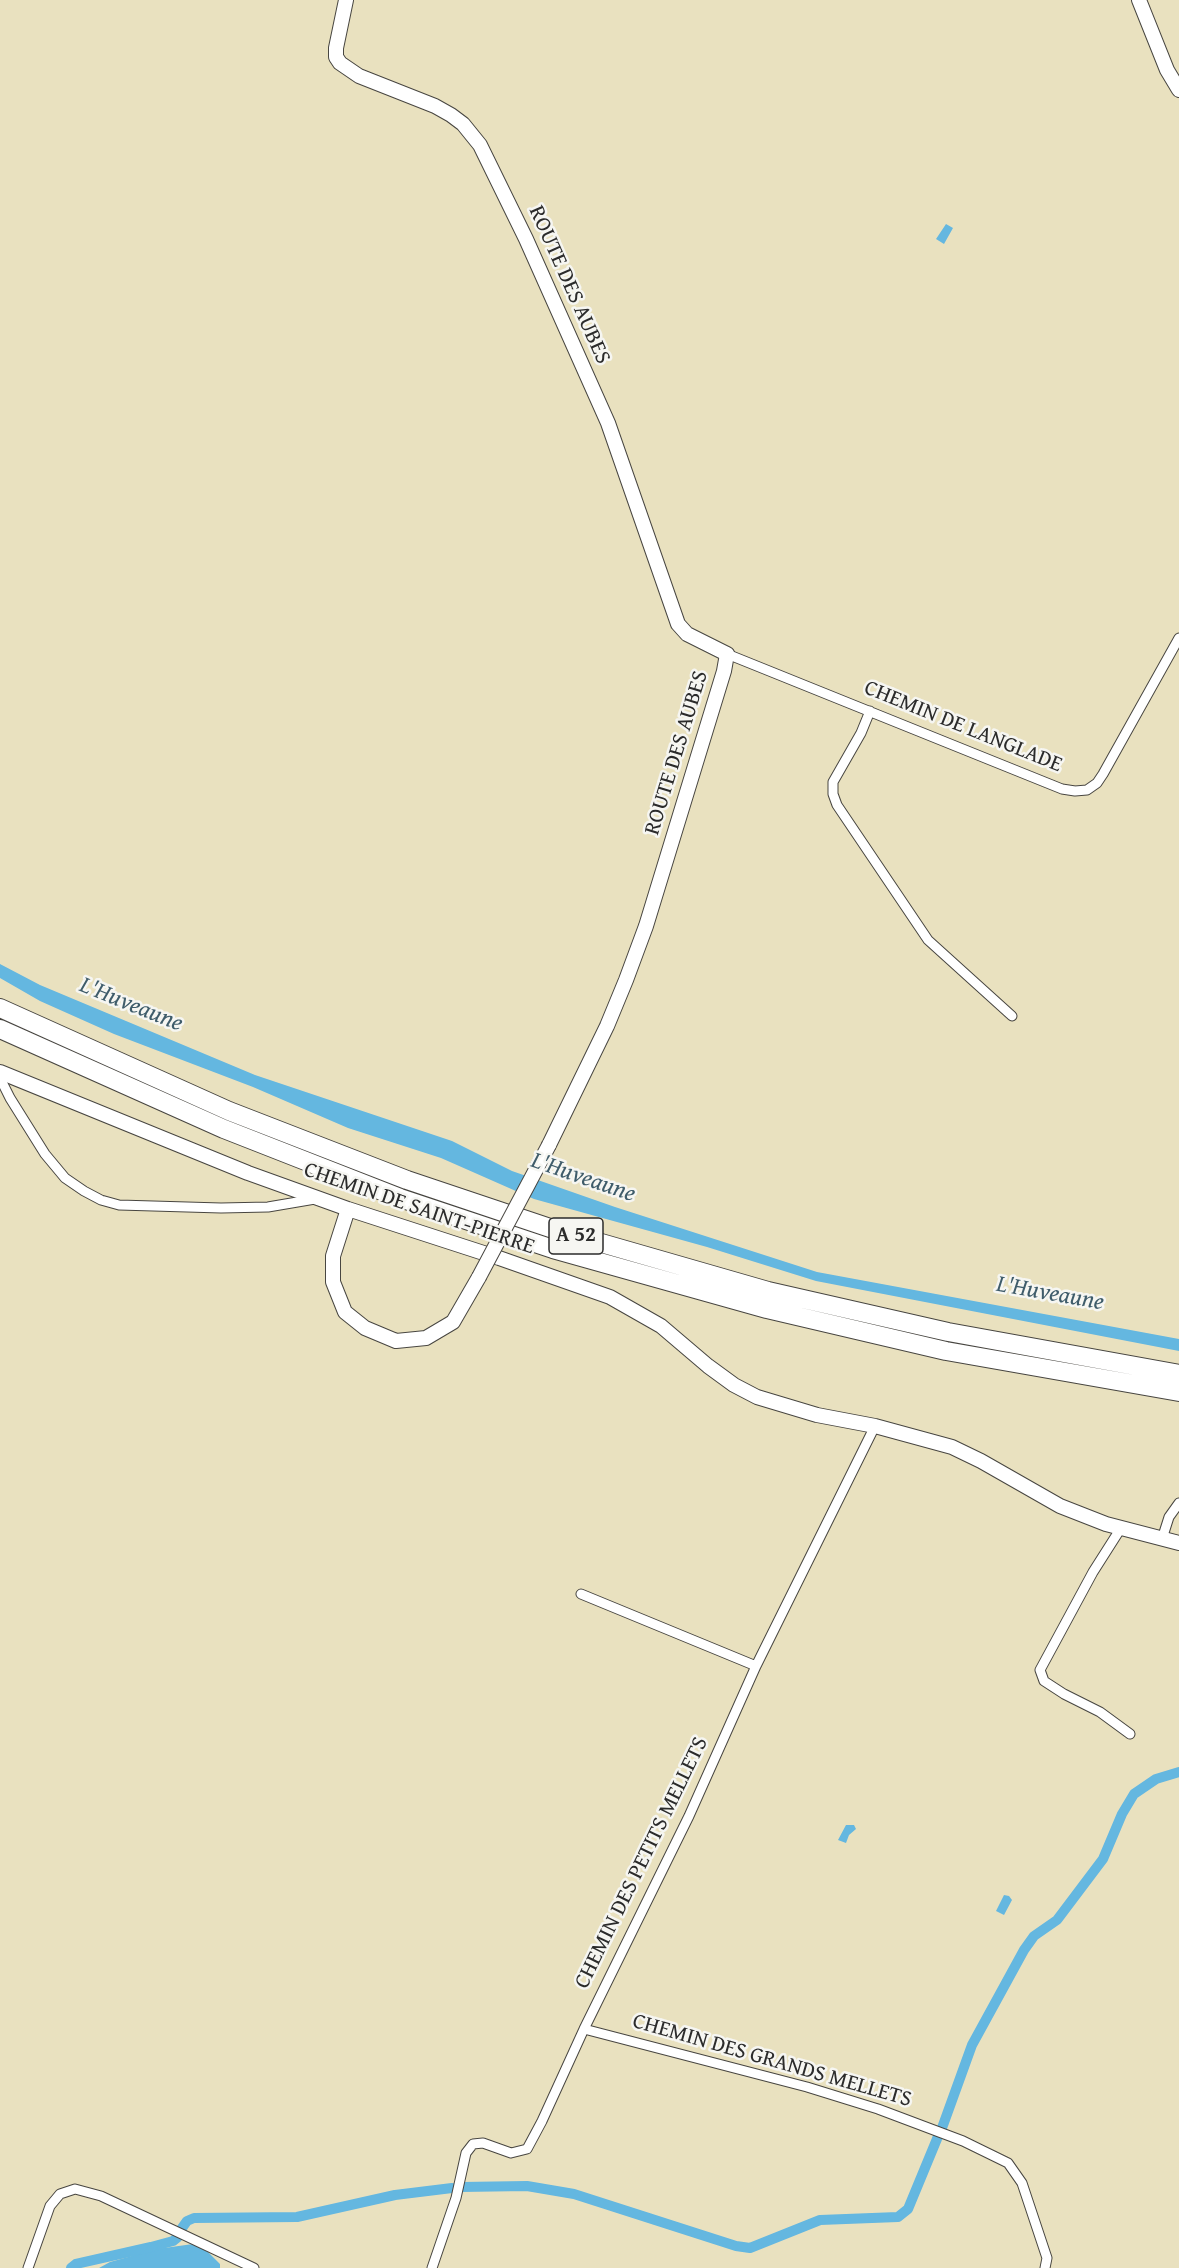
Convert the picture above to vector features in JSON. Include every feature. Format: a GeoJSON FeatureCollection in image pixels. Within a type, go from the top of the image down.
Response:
{"type":"FeatureCollection","features":[{"type":"Feature","properties":{"kind":"highway","name":"A 52"},"geometry":{"type":"LineString","coordinates":[[0,1008],[229,1111],[407,1180],[556,1230],[768,1291],[948,1332],[1179,1374]]}},
{"type":"Feature","properties":{"kind":"highway","name":"A 52"},"geometry":{"type":"LineString","coordinates":[[0,1029],[224,1129],[400,1198],[554,1249],[767,1309],[946,1351],[1179,1392]]}},
{"type":"Feature","properties":{"kind":"street","name":"ROUTE DES AUBES"},"geometry":{"type":"LineString","coordinates":[[346,0],[336,48],[336,57],[340,63],[359,76],[435,106],[451,115],[463,124],[480,145],[526,239],[608,423],[678,624],[687,634],[727,654],[724,671],[656,894],[607,1026],[549,1145],[453,1322],[426,1338],[396,1341],[365,1328],[345,1312],[333,1282],[333,1256],[348,1209]]}},
{"type":"Feature","properties":{"kind":"street"},"geometry":{"type":"LineString","coordinates":[[1139,0],[1167,70],[1179,90]]}},
{"type":"Feature","properties":{"kind":"street","name":"CHEMIN DE LANGLADE"},"geometry":{"type":"LineString","coordinates":[[727,654],[1062,789],[1075,791],[1087,790],[1096,783],[1114,757],[1179,638]]}},
{"type":"Feature","properties":{"kind":"street"},"geometry":{"type":"LineString","coordinates":[[870,711],[861,733],[833,782],[833,794],[837,805],[928,940],[1011,1016]]}},
{"type":"Feature","properties":{"kind":"street","name":"CHEMIN DE SAINT-PIERRE"},"geometry":{"type":"LineString","coordinates":[[0,1072],[117,1121],[318,1198],[610,1297],[661,1326],[708,1366],[734,1385],[757,1397],[817,1415],[875,1426],[952,1447],[1060,1506],[1121,1528],[1179,1544]]}},
{"type":"Feature","properties":{"kind":"street"},"geometry":{"type":"LineString","coordinates":[[0,1078],[45,1154],[65,1178],[101,1200],[119,1205],[221,1208],[268,1207],[318,1198]]}},
{"type":"Feature","properties":{"kind":"street","name":"CHEMIN DES PETITS MELLETS"},"geometry":{"type":"LineString","coordinates":[[432,2268],[456,2198],[466,2153],[473,2144],[483,2144],[511,2153],[527,2149],[689,1816],[756,1666],[875,1426]]}},
{"type":"Feature","properties":{"kind":"street"},"geometry":{"type":"LineString","coordinates":[[1162,1539],[1169,1517],[1179,1503]]}},
{"type":"Feature","properties":{"kind":"street"},"geometry":{"type":"LineString","coordinates":[[1121,1528],[1093,1572],[1040,1670],[1044,1680],[1064,1694],[1100,1712],[1130,1734]]}},
{"type":"Feature","properties":{"kind":"street"},"geometry":{"type":"LineString","coordinates":[[581,1594],[756,1666]]}},
{"type":"Feature","properties":{"kind":"street","name":"CHEMIN DES GRANDS MELLETS"},"geometry":{"type":"LineString","coordinates":[[584,2029],[796,2084],[878,2109],[963,2140],[1008,2163],[1022,2183],[1047,2258],[1045,2268]]}},
{"type":"Feature","properties":{"kind":"street"},"geometry":{"type":"LineString","coordinates":[[28,2268],[50,2206],[60,2194],[75,2189],[101,2196],[254,2268]]}},
{"type":"Feature","properties":{"kind":"water"},"geometry":{"type":"Polygon","coordinates":[[[946,224],[953,228],[944,244],[936,239],[946,224]]]}},
{"type":"Feature","properties":{"kind":"water"},"geometry":{"type":"Polygon","coordinates":[[[0,964],[40,985],[255,1075],[452,1141],[512,1171],[615,1207],[817,1272],[1179,1339],[1179,1351],[816,1281],[707,1247],[534,1199],[441,1158],[348,1128],[253,1087],[114,1034],[40,1001],[0,978],[0,964]]]}},
{"type":"Feature","properties":{"kind":"water"},"geometry":{"type":"Polygon","coordinates":[[[846,1825],[854,1825],[856,1829],[849,1835],[846,1843],[838,1840],[846,1825]]]}},
{"type":"Feature","properties":{"kind":"water"},"geometry":{"type":"Polygon","coordinates":[[[1004,1895],[1009,1896],[1012,1900],[1004,1915],[996,1911],[1004,1895]]]}},
{"type":"Feature","properties":{"kind":"water"},"geometry":{"type":"Polygon","coordinates":[[[193,2244],[208,2252],[220,2264],[220,2268],[99,2268],[110,2262],[157,2249],[193,2244]]]}},
{"type":"Feature","properties":{"kind":"waterway"},"geometry":{"type":"LineString","coordinates":[[942,2128],[972,2045],[1024,1950],[1034,1936],[1057,1920],[1103,1859],[1122,1814],[1134,1794],[1156,1779],[1179,1772]]}},
{"type":"Feature","properties":{"kind":"waterway"},"geometry":{"type":"LineString","coordinates":[[461,2187],[527,2186],[574,2194],[736,2246],[750,2248],[820,2220],[898,2217],[908,2209],[939,2134]]}},
{"type":"Feature","properties":{"kind":"waterway"},"geometry":{"type":"LineString","coordinates":[[182,2228],[187,2221],[194,2218],[297,2217],[395,2195],[452,2188]]}},
{"type":"Feature","properties":{"kind":"waterway"},"geometry":{"type":"LineString","coordinates":[[71,2268],[76,2264],[151,2247],[173,2241],[178,2237]]}},
{"type":"Feature","properties":{"kind":"water label","name":"L'Huveaune"},"geometry":{"type":"Point","coordinates":[131,1005]}},
{"type":"Feature","properties":{"kind":"water label","name":"L'Huveaune"},"geometry":{"type":"Point","coordinates":[583,1178]}},
{"type":"Feature","properties":{"kind":"water label","name":"L'Huveaune"},"geometry":{"type":"Point","coordinates":[1050,1294]}}]}
